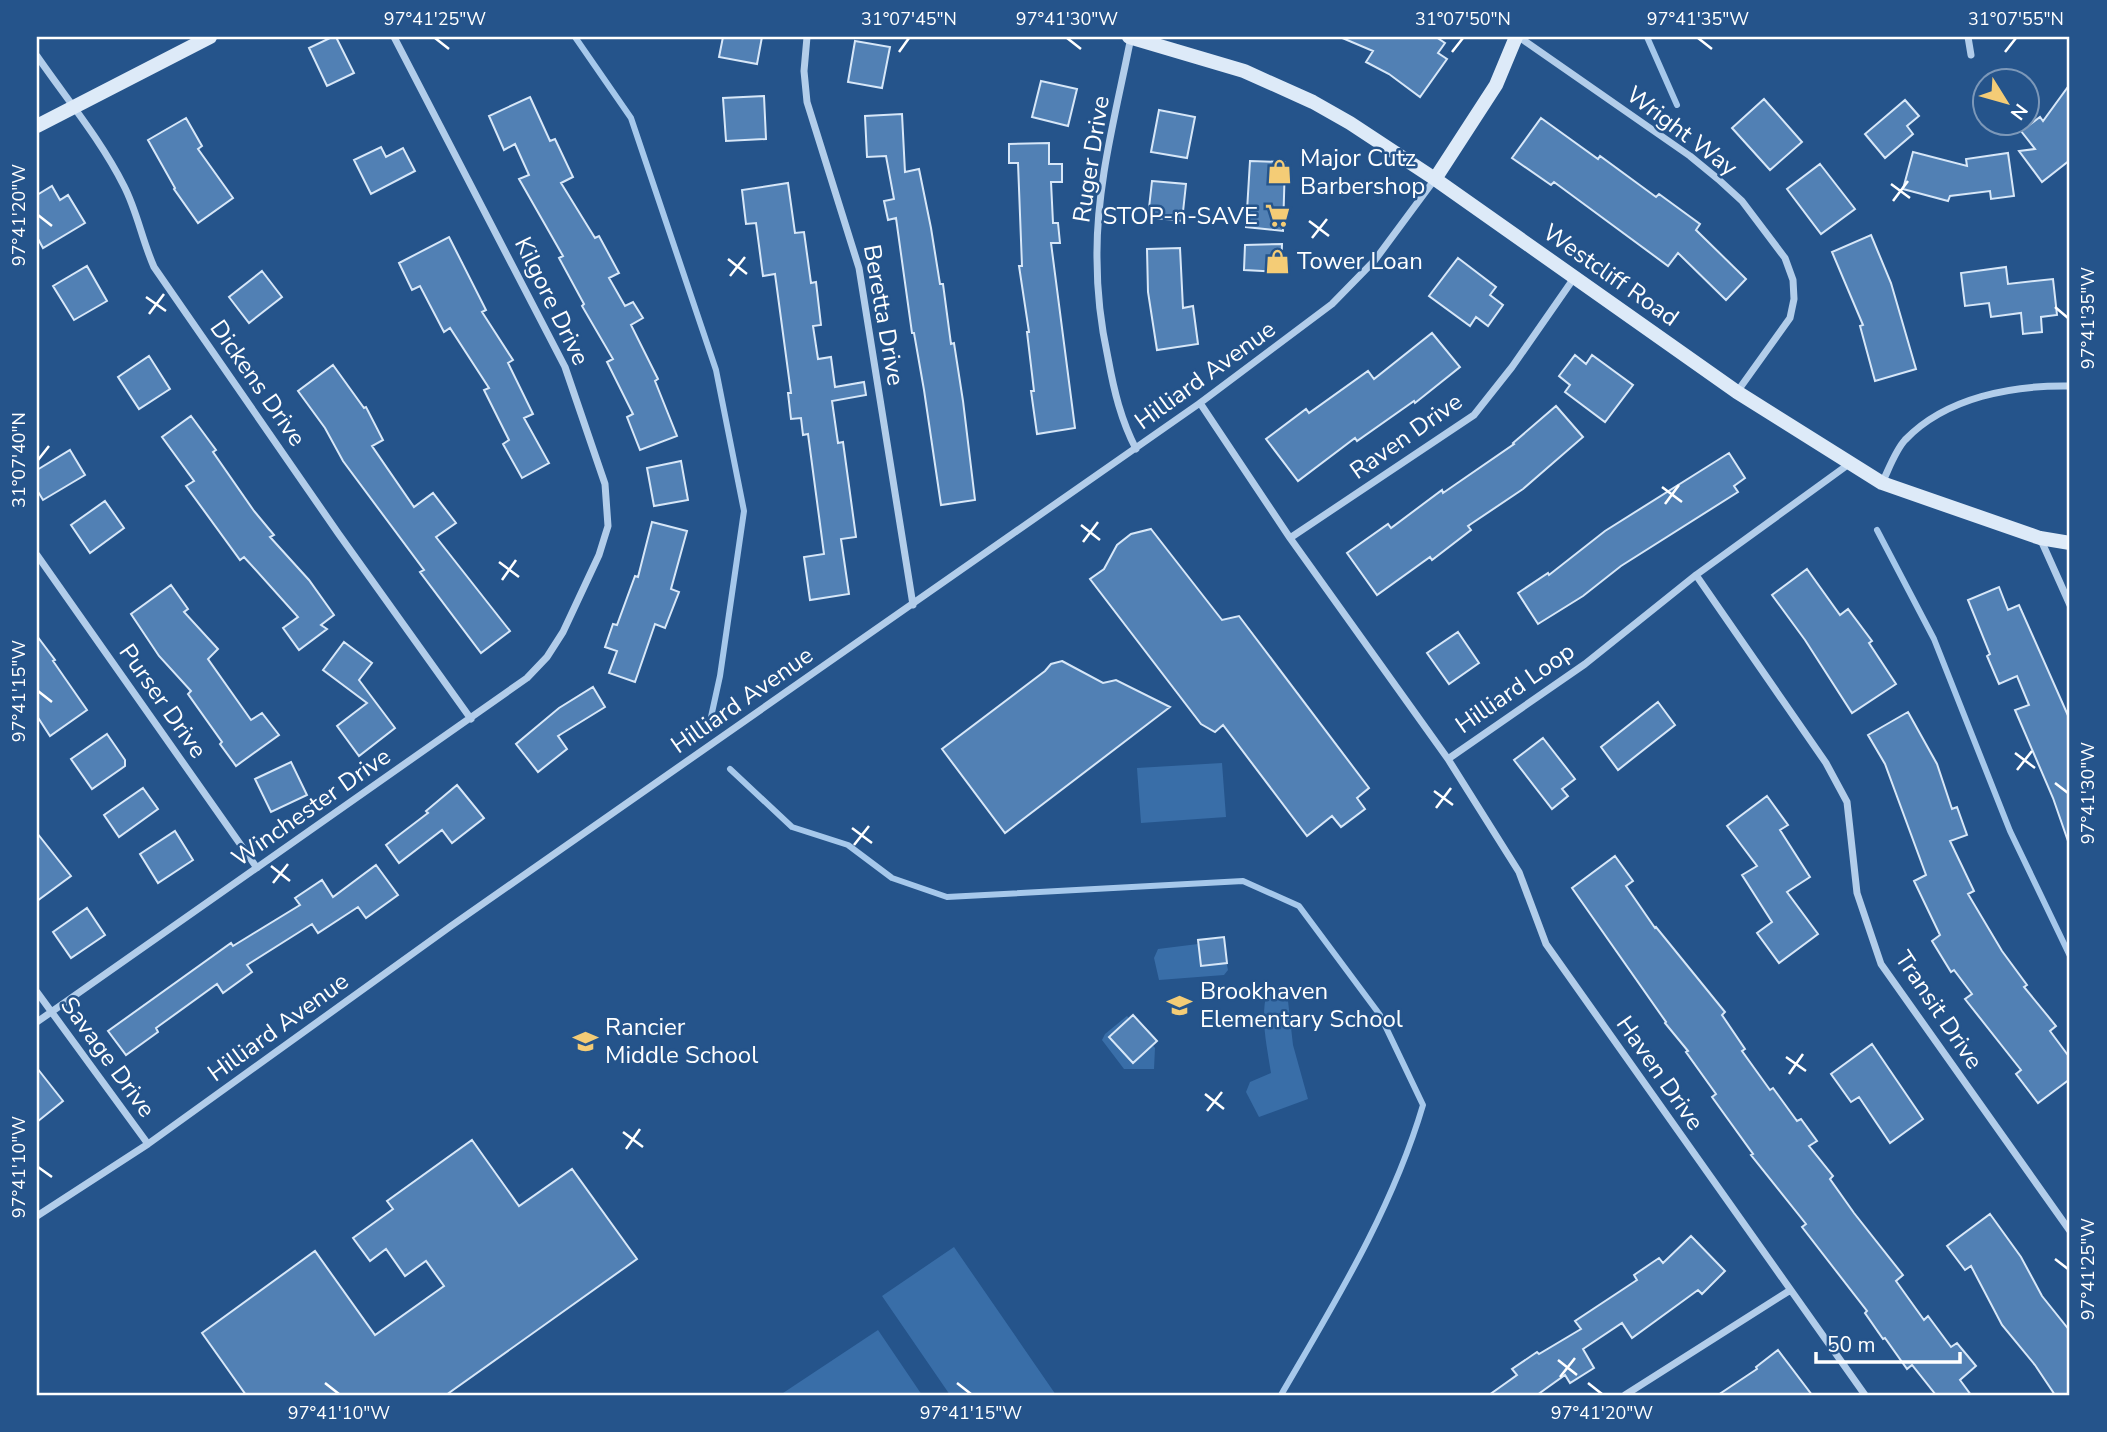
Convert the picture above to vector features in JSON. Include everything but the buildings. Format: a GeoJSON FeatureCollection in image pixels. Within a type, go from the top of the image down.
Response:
{"type":"FeatureCollection","features":[{"type":"Feature","properties":{"kind":"street"},"geometry":{"type":"LineString","coordinates":[[37,126],[210,37]]}},
{"type":"Feature","properties":{"kind":"street","name":"Kilgore Drive"},"geometry":{"type":"LineString","coordinates":[[394,37],[565,367],[605,484],[608,526],[599,555],[580,597]]}},
{"type":"Feature","properties":{"kind":"street","name":"Beretta Drive"},"geometry":{"type":"LineString","coordinates":[[807,37],[804,71],[807,102],[859,268],[913,605]]}},
{"type":"Feature","properties":{"kind":"street","name":"Westcliff Road"},"geometry":{"type":"LineString","coordinates":[[1130,37],[1244,71],[1313,102],[1435,179],[1737,392],[1882,483],[2040,538],[2070,543]]}},
{"type":"Feature","properties":{"kind":"street","name":"Ruger Drive"},"geometry":{"type":"LineString","coordinates":[[1130,37],[1101,195],[1097,257],[1102,330],[1116,397],[1125,428],[1136,449]]}},
{"type":"Feature","properties":{"kind":"street"},"geometry":{"type":"LineString","coordinates":[[1435,179],[1496,85],[1517,37]]}},
{"type":"Feature","properties":{"kind":"street","name":"Wright Way"},"geometry":{"type":"LineString","coordinates":[[1517,37],[1690,156],[1718,179],[1742,201],[1785,258],[1793,280],[1794,299],[1790,318],[1737,392]]}},
{"type":"Feature","properties":{"kind":"street"},"geometry":{"type":"LineString","coordinates":[[1968,37],[1971,55]]}},
{"type":"Feature","properties":{"kind":"street","name":"Dickens Drive"},"geometry":{"type":"LineString","coordinates":[[37,57],[114,166],[126,189],[143,243],[154,267],[471,719]]}},
{"type":"Feature","properties":{"kind":"street","name":"Hilliard Avenue"},"geometry":{"type":"LineString","coordinates":[[37,1216],[148,1144],[451,926],[1200,403],[1332,304],[1375,260],[1435,179]]}},
{"type":"Feature","properties":{"kind":"street","name":"Raven Drive"},"geometry":{"type":"LineString","coordinates":[[1290,538],[1474,415],[1512,367],[1574,277]]}},
{"type":"Feature","properties":{"kind":"street"},"geometry":{"type":"LineString","coordinates":[[1882,483],[1903,442],[1928,419],[1955,406],[2006,390],[2070,386]]}},
{"type":"Feature","properties":{"kind":"street","name":"Hilliard Loop"},"geometry":{"type":"LineString","coordinates":[[1200,403],[1290,538],[1448,759],[1585,664],[1696,575],[1849,464]]}},
{"type":"Feature","properties":{"kind":"street"},"geometry":{"type":"LineString","coordinates":[[2040,538],[2070,605]]}},
{"type":"Feature","properties":{"kind":"street","name":"Purser Drive"},"geometry":{"type":"LineString","coordinates":[[37,555],[257,869]]}},
{"type":"Feature","properties":{"kind":"street","name":"Transit Drive"},"geometry":{"type":"LineString","coordinates":[[1696,575],[1826,763],[1847,802],[1857,893],[1881,964],[2070,1231]]}},
{"type":"Feature","properties":{"kind":"street","name":"Winchester Drive"},"geometry":{"type":"LineString","coordinates":[[37,1022],[527,678],[547,657],[564,632],[580,597]]}},
{"type":"Feature","properties":{"kind":"street","name":"Haven Drive"},"geometry":{"type":"LineString","coordinates":[[1448,759],[1519,872],[1546,944],[1865,1395]]}},
{"type":"Feature","properties":{"kind":"street","name":"Savage Drive"},"geometry":{"type":"LineString","coordinates":[[37,992],[148,1144]]}},
{"type":"Feature","properties":{"kind":"street"},"geometry":{"type":"LineString","coordinates":[[1625,1395],[1789,1291]]}},
{"type":"Feature","properties":{"kind":"shaded area"},"geometry":{"type":"Polygon","coordinates":[[[1222,763],[1226,817],[1141,823],[1137,768],[1222,763]]]}},
{"type":"Feature","properties":{"kind":"shaded area"},"geometry":{"type":"Polygon","coordinates":[[[1222,941],[1228,970],[1224,975],[1159,980],[1154,958],[1158,949],[1222,941]]]}},
{"type":"Feature","properties":{"kind":"shaded area"},"geometry":{"type":"Polygon","coordinates":[[[1267,992],[1287,992],[1293,1045],[1308,1099],[1259,1117],[1246,1092],[1250,1082],[1271,1073],[1264,1022],[1267,992]]]}},
{"type":"Feature","properties":{"kind":"shaded area"},"geometry":{"type":"Polygon","coordinates":[[[1127,1016],[1155,1048],[1154,1069],[1124,1069],[1102,1040],[1105,1034],[1127,1016]]]}},
{"type":"Feature","properties":{"kind":"shaded area"},"geometry":{"type":"Polygon","coordinates":[[[954,1247],[1056,1395],[950,1395],[882,1296],[954,1247]]]}},
{"type":"Feature","properties":{"kind":"shaded area"},"geometry":{"type":"Polygon","coordinates":[[[878,1330],[922,1395],[780,1395],[878,1330]]]}},
{"type":"Feature","properties":{"kind":"waterway"},"geometry":{"type":"LineString","coordinates":[[575,37],[631,118],[716,370],[744,511],[720,676],[711,717]]}},
{"type":"Feature","properties":{"kind":"waterway"},"geometry":{"type":"LineString","coordinates":[[1647,37],[1677,105]]}},
{"type":"Feature","properties":{"kind":"waterway"},"geometry":{"type":"LineString","coordinates":[[1877,530],[1934,639],[2010,831],[2070,956]]}},
{"type":"Feature","properties":{"kind":"waterway"},"geometry":{"type":"LineString","coordinates":[[730,769],[792,827],[848,845],[892,878],[947,897],[1243,881],[1299,906],[1380,1015],[1423,1105],[1379,1218],[1281,1395]]}},
{"type":"Feature","properties":{"kind":"place","name":"Major Cutz Barbershop"},"geometry":{"type":"Point","coordinates":[1280,172]}},
{"type":"Feature","properties":{"kind":"place","name":"STOP-n-SAVE"},"geometry":{"type":"Point","coordinates":[1278,216]}},
{"type":"Feature","properties":{"kind":"place","name":"Tower Loan"},"geometry":{"type":"Point","coordinates":[1277,261]}},
{"type":"Feature","properties":{"kind":"place","name":"Brookhaven Elementary School"},"geometry":{"type":"Point","coordinates":[1180,1005]}},
{"type":"Feature","properties":{"kind":"place","name":"Rancier Middle School"},"geometry":{"type":"Point","coordinates":[585,1041]}}]}
